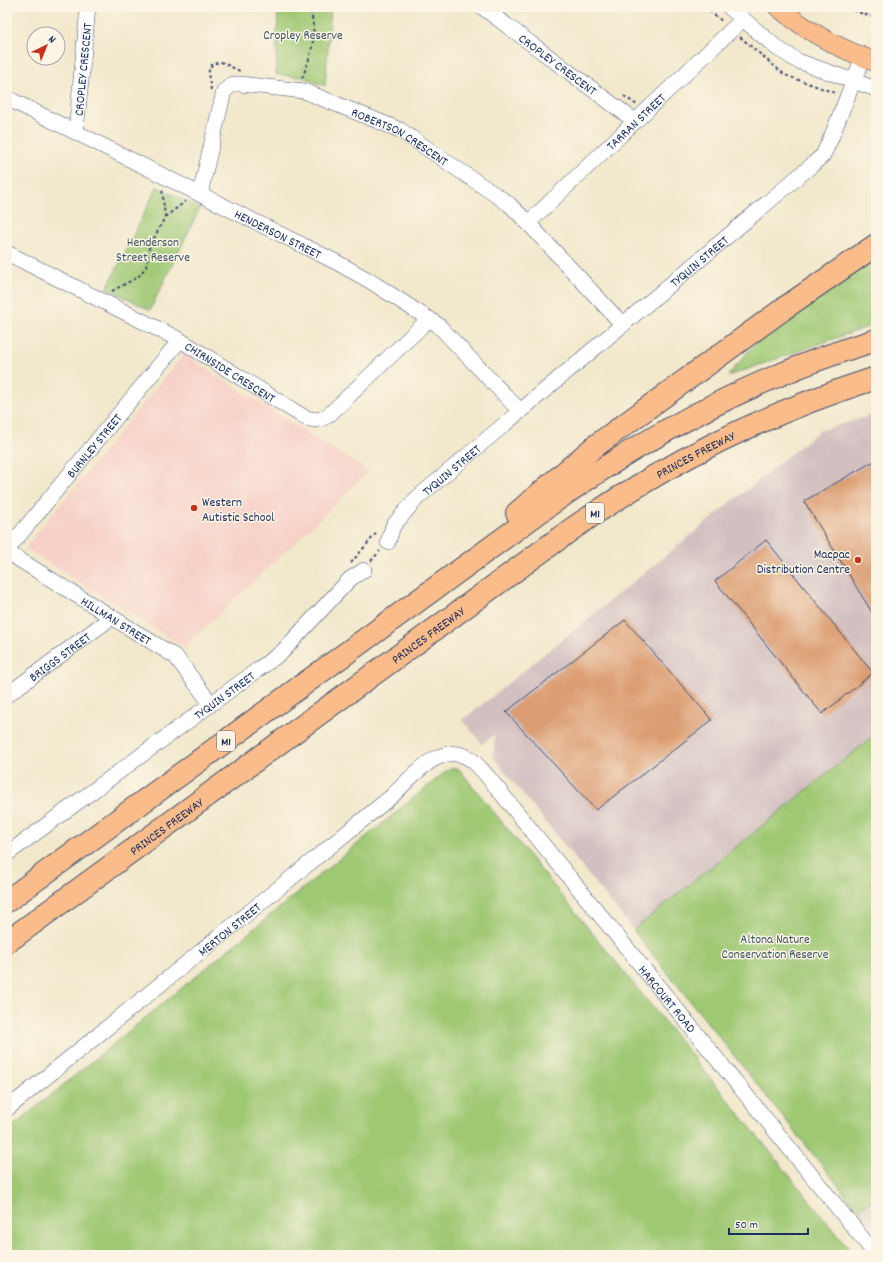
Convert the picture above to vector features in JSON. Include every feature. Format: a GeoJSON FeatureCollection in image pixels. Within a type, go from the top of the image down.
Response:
{"type":"FeatureCollection","features":[{"type":"Feature","properties":{"kind":"highway"},"geometry":{"type":"LineString","coordinates":[[445,581],[535,497],[594,447],[786,307],[876,245]]}},
{"type":"Feature","properties":{"kind":"highway","name":"M1"},"geometry":{"type":"LineString","coordinates":[[7,902],[588,477],[668,428],[724,400],[781,374],[876,340]]}},
{"type":"Feature","properties":{"kind":"highway","name":"PRINCES FREEWAY"},"geometry":{"type":"LineString","coordinates":[[7,942],[572,528],[624,493],[678,461],[742,429],[792,407],[876,378]]}},
{"type":"Feature","properties":{"kind":"main road"},"geometry":{"type":"LineString","coordinates":[[778,7],[801,26],[826,42],[869,59]]}},
{"type":"Feature","properties":{"kind":"street","name":"CROPLEY CRESCENT"},"geometry":{"type":"LineString","coordinates":[[76,132],[88,7]]}},
{"type":"Feature","properties":{"kind":"street","name":"CROPLEY CRESCENT"},"geometry":{"type":"LineString","coordinates":[[482,7],[635,121]]}},
{"type":"Feature","properties":{"kind":"street"},"geometry":{"type":"LineString","coordinates":[[729,7],[777,48],[798,61],[876,89]]}},
{"type":"Feature","properties":{"kind":"street","name":"TARRAN STREET"},"geometry":{"type":"LineString","coordinates":[[528,223],[743,19]]}},
{"type":"Feature","properties":{"kind":"street","name":"TYQUIN STREET"},"geometry":{"type":"LineString","coordinates":[[388,542],[393,526],[417,498],[823,155],[853,81],[869,59]]}},
{"type":"Feature","properties":{"kind":"street","name":"ROBERTSON CRESCENT"},"geometry":{"type":"LineString","coordinates":[[200,194],[224,91],[233,84],[304,90],[400,130],[490,190],[528,223],[623,324]]}},
{"type":"Feature","properties":{"kind":"street","name":"HENDERSON STREET"},"geometry":{"type":"LineString","coordinates":[[7,98],[352,270],[429,319],[448,334],[520,411]]}},
{"type":"Feature","properties":{"kind":"street","name":"CHIRNSIDE CRESCENT"},"geometry":{"type":"LineString","coordinates":[[7,253],[180,340],[304,417],[316,421],[323,419],[330,414],[429,319]]}},
{"type":"Feature","properties":{"kind":"street","name":"BURNLEY STREET"},"geometry":{"type":"LineString","coordinates":[[7,551],[180,340]]}},
{"type":"Feature","properties":{"kind":"street","name":"HILLMAN STREET"},"geometry":{"type":"LineString","coordinates":[[7,551],[176,657],[211,704]]}},
{"type":"Feature","properties":{"kind":"street","name":"TYQUIN STREET"},"geometry":{"type":"LineString","coordinates":[[7,854],[282,652],[350,579],[364,570]]}},
{"type":"Feature","properties":{"kind":"street","name":"BRIGGS STREET"},"geometry":{"type":"LineString","coordinates":[[7,695],[112,617]]}},
{"type":"Feature","properties":{"kind":"street","name":"MERTON STREET"},"geometry":{"type":"LineString","coordinates":[[7,1109],[386,801],[433,759],[443,754],[452,753]]}},
{"type":"Feature","properties":{"kind":"street","name":"HARCOURT ROAD"},"geometry":{"type":"LineString","coordinates":[[452,753],[464,755],[474,761],[493,783],[876,1255]]}},
{"type":"Feature","properties":{"kind":"path"},"geometry":{"type":"LineString","coordinates":[[302,78],[312,54],[315,32],[309,7]]}},
{"type":"Feature","properties":{"kind":"path"},"geometry":{"type":"LineString","coordinates":[[705,7],[785,75],[837,94]]}},
{"type":"Feature","properties":{"kind":"path"},"geometry":{"type":"LineString","coordinates":[[842,7],[876,18]]}},
{"type":"Feature","properties":{"kind":"path"},"geometry":{"type":"LineString","coordinates":[[211,94],[208,73],[212,64],[221,62],[243,72]]}},
{"type":"Feature","properties":{"kind":"path"},"geometry":{"type":"LineString","coordinates":[[295,78],[302,78],[308,81]]}},
{"type":"Feature","properties":{"kind":"path"},"geometry":{"type":"LineString","coordinates":[[165,217],[162,187],[168,190]]}},
{"type":"Feature","properties":{"kind":"path"},"geometry":{"type":"LineString","coordinates":[[118,296],[111,292],[138,277],[143,272],[146,267],[149,248],[165,217],[188,200],[181,196]]}},
{"type":"Feature","properties":{"kind":"path"},"geometry":{"type":"LineString","coordinates":[[348,567],[381,527]]}},
{"type":"Feature","properties":{"kind":"path"},"geometry":{"type":"LineString","coordinates":[[364,570],[388,542]]}},
{"type":"Feature","properties":{"kind":"shaded area","name":"Western Autistic School"},"geometry":{"type":"Polygon","coordinates":[[[184,354],[369,472],[185,647],[28,550],[27,545],[184,354]]]}},
{"type":"Feature","properties":{"kind":"shaded area"},"geometry":{"type":"Polygon","coordinates":[[[876,414],[876,734],[633,930],[493,757],[495,734],[482,744],[463,720],[819,431],[876,414]]]}},
{"type":"Feature","properties":{"kind":"shaded area"},"geometry":{"type":"Polygon","coordinates":[[[876,1196],[876,1232],[858,1210],[876,1196]]]}},
{"type":"Feature","properties":{"kind":"green space","name":"Cropley Reserve"},"geometry":{"type":"Polygon","coordinates":[[[278,7],[331,7],[325,86],[303,77],[276,75],[278,7]]]}},
{"type":"Feature","properties":{"kind":"green space","name":"Henderson Street Reserve"},"geometry":{"type":"Polygon","coordinates":[[[157,187],[200,208],[150,310],[107,288],[157,187]]]}},
{"type":"Feature","properties":{"kind":"green space"},"geometry":{"type":"Polygon","coordinates":[[[876,256],[876,324],[728,376],[755,343],[876,256]]]}},
{"type":"Feature","properties":{"kind":"green space","name":"Altona Nature Conservation Reserve"},"geometry":{"type":"Polygon","coordinates":[[[876,734],[876,1196],[858,1210],[633,930],[876,734]]]}},
{"type":"Feature","properties":{"kind":"green space"},"geometry":{"type":"Polygon","coordinates":[[[450,768],[458,768],[854,1255],[7,1255],[7,1131],[450,768]]]}},
{"type":"Feature","properties":{"kind":"building","name":"Macpac Distribution Centre"},"geometry":{"type":"Polygon","coordinates":[[[876,460],[876,619],[804,501],[876,460]]]}},
{"type":"Feature","properties":{"kind":"building"},"geometry":{"type":"Polygon","coordinates":[[[766,540],[873,673],[822,714],[715,581],[766,540]]]}},
{"type":"Feature","properties":{"kind":"building"},"geometry":{"type":"Polygon","coordinates":[[[625,620],[712,720],[596,810],[506,712],[625,620]]]}},
{"type":"Feature","properties":{"kind":"place","name":"Western Autistic School"},"geometry":{"type":"Point","coordinates":[194,508]}},
{"type":"Feature","properties":{"kind":"place","name":"Macpac Distribution Centre"},"geometry":{"type":"Point","coordinates":[858,560]}}]}
